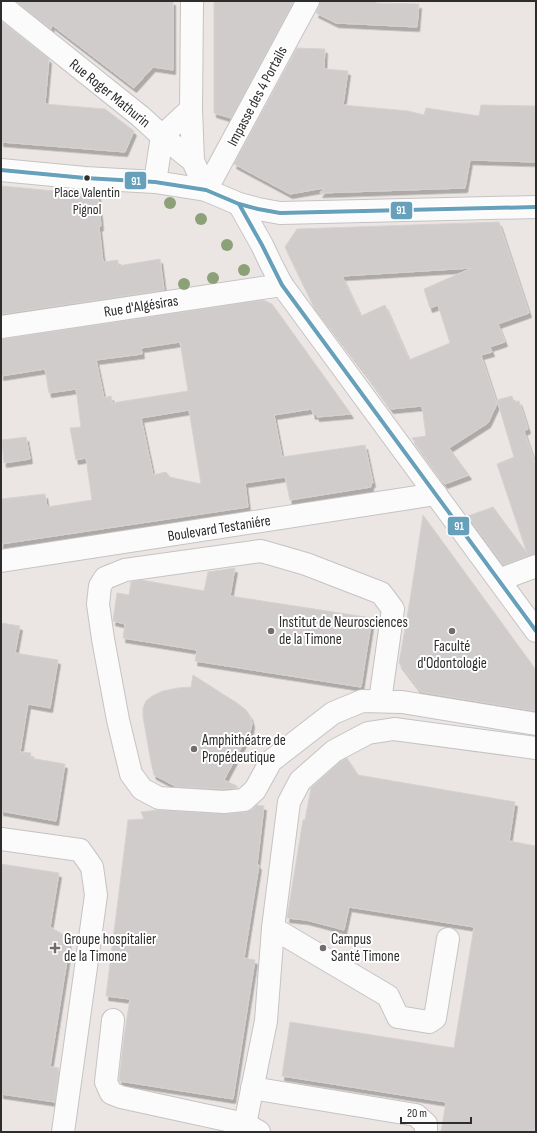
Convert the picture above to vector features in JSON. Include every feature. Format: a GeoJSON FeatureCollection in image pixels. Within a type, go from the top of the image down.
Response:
{"type":"FeatureCollection","features":[{"type":"Feature","properties":{"kind":"street"},"geometry":{"type":"LineString","coordinates":[[192,1],[190,109],[193,162]]}},
{"type":"Feature","properties":{"kind":"street","name":"Impasse des 4 Portails"},"geometry":{"type":"LineString","coordinates":[[206,190],[308,1]]}},
{"type":"Feature","properties":{"kind":"street","name":"Rue Roger Mathurin"},"geometry":{"type":"LineString","coordinates":[[1,5],[140,116],[193,162],[206,190]]}},
{"type":"Feature","properties":{"kind":"street"},"geometry":{"type":"LineString","coordinates":[[155,182],[162,136],[190,109]]}},
{"type":"Feature","properties":{"kind":"street"},"geometry":{"type":"LineString","coordinates":[[1,170],[85,178],[155,182],[206,190],[239,204],[280,213],[536,207]]}},
{"type":"Feature","properties":{"kind":"street"},"geometry":{"type":"LineString","coordinates":[[239,204],[282,285],[536,631]]}},
{"type":"Feature","properties":{"kind":"street","name":"Rue d'Algésiras"},"geometry":{"type":"LineString","coordinates":[[1,327],[282,285]]}},
{"type":"Feature","properties":{"kind":"street","name":"Boulevard Testaniére"},"geometry":{"type":"LineString","coordinates":[[1,561],[436,494]]}},
{"type":"Feature","properties":{"kind":"street"},"geometry":{"type":"LineString","coordinates":[[380,701],[393,609],[381,593],[306,564],[261,551],[125,570],[105,578],[100,586],[98,604],[103,639],[118,720],[131,774],[142,789],[159,798],[224,802],[244,800],[254,790],[271,761],[334,712],[362,701],[402,702],[536,724]]}},
{"type":"Feature","properties":{"kind":"street"},"geometry":{"type":"LineString","coordinates":[[499,580],[536,566]]}},
{"type":"Feature","properties":{"kind":"street"},"geometry":{"type":"LineString","coordinates":[[113,1020],[106,1082],[111,1093],[121,1097],[246,1129],[252,1088],[266,1021],[273,928],[289,802],[300,781],[334,751],[368,733],[394,729],[536,748]]}},
{"type":"Feature","properties":{"kind":"street"},"geometry":{"type":"LineString","coordinates":[[1,839],[80,850],[92,867],[96,895],[63,1132]]}},
{"type":"Feature","properties":{"kind":"street"},"geometry":{"type":"LineString","coordinates":[[273,928],[388,996],[398,1017],[429,1022],[435,1018],[448,939]]}},
{"type":"Feature","properties":{"kind":"street"},"geometry":{"type":"LineString","coordinates":[[252,1088],[416,1115],[426,1124],[426,1132]]}},
{"type":"Feature","properties":{"kind":"building"},"geometry":{"type":"Polygon","coordinates":[[[16,1],[173,1],[173,70],[153,67],[134,88],[52,25],[51,29],[16,1]]]}},
{"type":"Feature","properties":{"kind":"building"},"geometry":{"type":"Polygon","coordinates":[[[214,1],[294,1],[231,118],[214,113],[214,1]]]}},
{"type":"Feature","properties":{"kind":"building"},"geometry":{"type":"Polygon","coordinates":[[[320,1],[376,1],[376,3],[419,4],[417,27],[336,23],[316,13],[320,1]]]}},
{"type":"Feature","properties":{"kind":"building"},"geometry":{"type":"Polygon","coordinates":[[[1,21],[49,59],[45,104],[105,109],[134,131],[125,152],[1,142],[1,21]]]}},
{"type":"Feature","properties":{"kind":"building"},"geometry":{"type":"Polygon","coordinates":[[[297,48],[325,49],[324,69],[348,71],[343,105],[408,111],[424,115],[426,108],[479,116],[481,105],[536,106],[536,162],[470,160],[465,188],[320,193],[324,188],[290,194],[234,164],[297,48]]]}},
{"type":"Feature","properties":{"kind":"building"},"geometry":{"type":"Polygon","coordinates":[[[1,186],[98,195],[101,226],[99,227],[103,262],[118,260],[118,266],[160,259],[164,290],[1,314],[1,186]]]}},
{"type":"Feature","properties":{"kind":"building"},"geometry":{"type":"Polygon","coordinates":[[[499,222],[529,313],[498,324],[505,342],[490,347],[492,352],[481,355],[497,404],[488,423],[449,448],[469,475],[445,484],[412,438],[426,436],[422,406],[391,409],[312,303],[285,247],[297,229],[499,222]],[[472,268],[342,276],[361,316],[385,305],[409,360],[450,343],[438,305],[430,308],[424,289],[472,268]]]}},
{"type":"Feature","properties":{"kind":"building"},"geometry":{"type":"Polygon","coordinates":[[[263,300],[272,304],[351,414],[317,417],[316,414],[313,415],[312,409],[274,415],[282,457],[365,445],[373,483],[371,483],[371,487],[290,500],[285,477],[245,483],[248,507],[1,544],[1,499],[45,494],[47,507],[92,500],[86,458],[76,460],[70,428],[81,427],[76,389],[49,393],[45,369],[1,376],[1,339],[263,300]],[[180,342],[141,348],[142,354],[96,360],[104,398],[111,396],[112,403],[188,391],[180,342]],[[189,410],[141,418],[153,475],[166,472],[170,477],[201,484],[189,410]]]}},
{"type":"Feature","properties":{"kind":"building"},"geometry":{"type":"Polygon","coordinates":[[[512,396],[514,402],[519,401],[528,429],[524,431],[536,466],[536,554],[532,554],[504,565],[468,516],[493,507],[527,553],[497,464],[514,457],[497,400],[512,396]]]}},
{"type":"Feature","properties":{"kind":"building"},"geometry":{"type":"Polygon","coordinates":[[[26,437],[30,459],[4,463],[2,440],[26,437]]]}},
{"type":"Feature","properties":{"kind":"building","name":"Faculté d'Odontologie"},"geometry":{"type":"Polygon","coordinates":[[[423,515],[536,670],[536,711],[421,692],[399,663],[423,515]]]}},
{"type":"Feature","properties":{"kind":"building","name":"Institut de Neurosciences de la Timone"},"geometry":{"type":"Polygon","coordinates":[[[235,568],[230,596],[372,618],[361,687],[195,661],[197,650],[123,638],[125,624],[113,621],[117,593],[129,595],[131,582],[141,580],[204,591],[208,572],[235,568]]]}},
{"type":"Feature","properties":{"kind":"building"},"geometry":{"type":"Polygon","coordinates":[[[1,623],[20,626],[15,653],[58,660],[50,708],[28,704],[20,752],[31,753],[30,758],[65,764],[56,821],[1,811],[1,623]]]}},
{"type":"Feature","properties":{"kind":"building","name":"Amphithéatre de Propédeutique"},"geometry":{"type":"Polygon","coordinates":[[[193,675],[237,703],[246,710],[250,716],[252,723],[251,729],[224,780],[237,786],[237,788],[224,789],[177,787],[154,775],[143,717],[143,708],[146,701],[152,696],[163,691],[191,687],[193,675]]]}},
{"type":"Feature","properties":{"kind":"building"},"geometry":{"type":"Polygon","coordinates":[[[347,758],[358,775],[515,802],[509,841],[536,846],[536,1118],[534,1132],[441,1132],[446,1102],[282,1076],[290,1022],[454,1048],[474,927],[349,907],[344,930],[306,920],[287,918],[303,820],[305,820],[311,788],[341,761],[347,758]]]}},
{"type":"Feature","properties":{"kind":"building"},"geometry":{"type":"Polygon","coordinates":[[[257,805],[264,806],[257,865],[259,865],[244,958],[255,960],[233,1099],[119,1081],[130,999],[106,996],[128,820],[144,819],[141,812],[159,810],[225,814],[246,812],[252,810],[257,805]]]}},
{"type":"Feature","properties":{"kind":"building"},"geometry":{"type":"Polygon","coordinates":[[[1,864],[59,873],[50,927],[66,936],[69,948],[50,1067],[59,1068],[55,1102],[1,1094],[1,864]]]}},
{"type":"Feature","properties":{"kind":"transit line","name":"91"},"geometry":{"type":"LineString","coordinates":[[1,170],[85,178],[155,182],[206,190],[239,204],[280,213],[536,207]]}},
{"type":"Feature","properties":{"kind":"transit line","name":"91"},"geometry":{"type":"LineString","coordinates":[[239,204],[282,285],[536,631]]}},
{"type":"Feature","properties":{"kind":"place","name":"Place Valentin Pignol"},"geometry":{"type":"Point","coordinates":[87,178]}},
{"type":"Feature","properties":{"kind":"place","name":"Institut de Neurosciences de la Timone"},"geometry":{"type":"Point","coordinates":[271,631]}},
{"type":"Feature","properties":{"kind":"place","name":"Faculté d'Odontologie"},"geometry":{"type":"Point","coordinates":[452,631]}},
{"type":"Feature","properties":{"kind":"place","name":"Amphithéatre de Propédeutique"},"geometry":{"type":"Point","coordinates":[194,749]}},
{"type":"Feature","properties":{"kind":"place","name":"Groupe hospitalier de la Timone"},"geometry":{"type":"Point","coordinates":[55,948]}},
{"type":"Feature","properties":{"kind":"place","name":"Campus Santé Timone"},"geometry":{"type":"Point","coordinates":[323,948]}}]}
